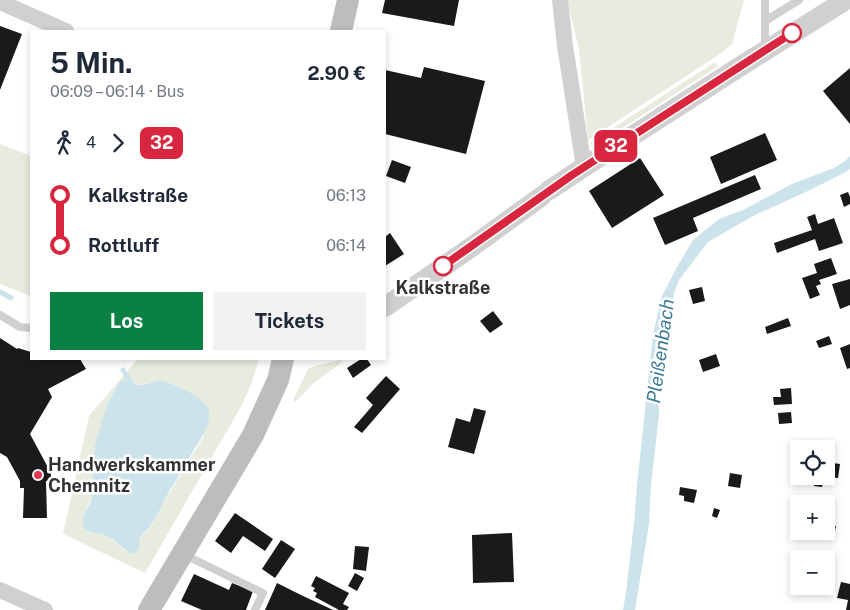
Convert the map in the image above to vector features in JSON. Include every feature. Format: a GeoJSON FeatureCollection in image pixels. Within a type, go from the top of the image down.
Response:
{"type":"FeatureCollection","features":[{"type":"Feature","properties":{"kind":"main road"},"geometry":{"type":"LineString","coordinates":[[341,30],[348,0]]}},
{"type":"Feature","properties":{"kind":"main road"},"geometry":{"type":"LineString","coordinates":[[149,610],[253,435],[278,380],[283,360]]}},
{"type":"Feature","properties":{"kind":"street"},"geometry":{"type":"LineString","coordinates":[[560,0],[565,46],[584,167]]}},
{"type":"Feature","properties":{"kind":"street"},"geometry":{"type":"LineString","coordinates":[[386,305],[584,167],[846,0]]}},
{"type":"Feature","properties":{"kind":"street"},"geometry":{"type":"LineString","coordinates":[[0,2],[64,30]]}},
{"type":"Feature","properties":{"kind":"street"},"geometry":{"type":"LineString","coordinates":[[0,590],[45,610]]}},
{"type":"Feature","properties":{"kind":"lane"},"geometry":{"type":"LineString","coordinates":[[765,0],[765,50]]}},
{"type":"Feature","properties":{"kind":"lane"},"geometry":{"type":"LineString","coordinates":[[766,20],[799,0]]}},
{"type":"Feature","properties":{"kind":"lane"},"geometry":{"type":"LineString","coordinates":[[0,315],[20,327],[30,328]]}},
{"type":"Feature","properties":{"kind":"lane"},"geometry":{"type":"LineString","coordinates":[[182,554],[263,592],[255,610]]}},
{"type":"Feature","properties":{"kind":"shaded area"},"geometry":{"type":"Polygon","coordinates":[[[567,0],[744,0],[732,44],[720,54],[588,140],[579,49],[567,0]]]}},
{"type":"Feature","properties":{"kind":"shaded area"},"geometry":{"type":"Polygon","coordinates":[[[715,62],[718,66],[593,147],[590,143],[715,62]]]}},
{"type":"Feature","properties":{"kind":"shaded area"},"geometry":{"type":"Polygon","coordinates":[[[0,144],[30,156],[30,296],[0,284],[0,144]]]}},
{"type":"Feature","properties":{"kind":"shaded area"},"geometry":{"type":"Polygon","coordinates":[[[137,360],[259,360],[242,405],[145,573],[63,534],[89,416],[137,360]],[[125,381],[94,456],[94,490],[84,514],[89,532],[109,537],[126,552],[139,541],[141,536],[152,525],[204,436],[177,386],[157,381],[143,385],[125,381]]]}},
{"type":"Feature","properties":{"kind":"shaded area"},"geometry":{"type":"Polygon","coordinates":[[[342,360],[342,362],[314,383],[295,402],[293,400],[308,369],[342,360]]]}},
{"type":"Feature","properties":{"kind":"water","name":"Pleißenbach"},"geometry":{"type":"Polygon","coordinates":[[[850,156],[850,169],[846,172],[753,216],[708,242],[679,280],[667,323],[662,382],[658,394],[659,415],[651,485],[649,524],[635,610],[623,610],[634,523],[653,334],[662,296],[693,240],[719,219],[743,210],[792,184],[834,168],[850,156]]]}},
{"type":"Feature","properties":{"kind":"water"},"geometry":{"type":"Polygon","coordinates":[[[123,380],[141,385],[163,381],[203,401],[209,412],[204,432],[157,516],[141,536],[139,549],[133,553],[130,553],[108,537],[87,531],[82,525],[84,514],[92,498],[95,445],[108,403],[120,381],[123,380]]]}},
{"type":"Feature","properties":{"kind":"building"},"geometry":{"type":"Polygon","coordinates":[[[385,0],[459,0],[454,26],[382,13],[385,0]]]}},
{"type":"Feature","properties":{"kind":"building"},"geometry":{"type":"Polygon","coordinates":[[[0,26],[22,34],[0,90],[0,26]]]}},
{"type":"Feature","properties":{"kind":"building"},"geometry":{"type":"Polygon","coordinates":[[[424,67],[485,81],[466,154],[386,134],[386,70],[421,78],[424,67]]]}},
{"type":"Feature","properties":{"kind":"building"},"geometry":{"type":"Polygon","coordinates":[[[850,68],[850,124],[823,91],[850,68]]]}},
{"type":"Feature","properties":{"kind":"building"},"geometry":{"type":"Polygon","coordinates":[[[765,133],[777,160],[721,184],[710,157],[765,133]]]}},
{"type":"Feature","properties":{"kind":"building"},"geometry":{"type":"Polygon","coordinates":[[[640,158],[664,195],[612,228],[589,191],[640,158]]]}},
{"type":"Feature","properties":{"kind":"building"},"geometry":{"type":"Polygon","coordinates":[[[392,160],[411,167],[405,183],[386,176],[392,160]]]}},
{"type":"Feature","properties":{"kind":"building"},"geometry":{"type":"Polygon","coordinates":[[[755,175],[761,189],[693,218],[698,231],[665,245],[653,218],[755,175]]]}},
{"type":"Feature","properties":{"kind":"building"},"geometry":{"type":"Polygon","coordinates":[[[848,192],[850,204],[844,207],[840,195],[848,192]]]}},
{"type":"Feature","properties":{"kind":"building"},"geometry":{"type":"Polygon","coordinates":[[[815,214],[818,224],[834,218],[843,243],[819,251],[815,239],[777,253],[774,243],[812,230],[807,217],[815,214]]]}},
{"type":"Feature","properties":{"kind":"building"},"geometry":{"type":"Polygon","coordinates":[[[390,233],[404,254],[386,265],[386,236],[390,233]]]}},
{"type":"Feature","properties":{"kind":"building"},"geometry":{"type":"Polygon","coordinates":[[[831,258],[837,274],[819,280],[821,284],[816,286],[820,295],[810,299],[802,278],[817,273],[814,264],[831,258]]]}},
{"type":"Feature","properties":{"kind":"building"},"geometry":{"type":"Polygon","coordinates":[[[850,279],[850,305],[840,309],[832,284],[850,279]]]}},
{"type":"Feature","properties":{"kind":"building"},"geometry":{"type":"Polygon","coordinates":[[[702,287],[705,301],[693,304],[689,290],[702,287]]]}},
{"type":"Feature","properties":{"kind":"building"},"geometry":{"type":"Polygon","coordinates":[[[493,311],[503,324],[490,333],[480,321],[493,311]]]}},
{"type":"Feature","properties":{"kind":"building"},"geometry":{"type":"Polygon","coordinates":[[[788,318],[791,326],[767,334],[765,327],[788,318]]]}},
{"type":"Feature","properties":{"kind":"building"},"geometry":{"type":"Polygon","coordinates":[[[829,336],[832,344],[819,348],[816,341],[829,336]]]}},
{"type":"Feature","properties":{"kind":"building"},"geometry":{"type":"Polygon","coordinates":[[[0,338],[17,349],[30,352],[30,360],[81,360],[86,369],[48,389],[52,397],[30,434],[51,473],[51,481],[46,481],[47,518],[23,518],[24,488],[20,488],[20,481],[7,457],[0,453],[0,338]]]}},
{"type":"Feature","properties":{"kind":"building"},"geometry":{"type":"Polygon","coordinates":[[[850,344],[850,368],[847,369],[840,348],[850,344]]]}},
{"type":"Feature","properties":{"kind":"building"},"geometry":{"type":"Polygon","coordinates":[[[716,354],[720,366],[703,372],[699,360],[716,354]]]}},
{"type":"Feature","properties":{"kind":"building"},"geometry":{"type":"Polygon","coordinates":[[[359,360],[368,360],[371,365],[353,378],[347,368],[359,360]]]}},
{"type":"Feature","properties":{"kind":"building"},"geometry":{"type":"Polygon","coordinates":[[[386,376],[400,389],[362,433],[354,427],[373,405],[366,398],[386,376]]]}},
{"type":"Feature","properties":{"kind":"building"},"geometry":{"type":"Polygon","coordinates":[[[791,388],[792,404],[774,405],[773,397],[781,397],[780,389],[791,388]]]}},
{"type":"Feature","properties":{"kind":"building"},"geometry":{"type":"Polygon","coordinates":[[[474,408],[486,411],[474,454],[448,447],[456,418],[470,422],[474,408]]]}},
{"type":"Feature","properties":{"kind":"building"},"geometry":{"type":"Polygon","coordinates":[[[791,412],[792,423],[779,424],[778,413],[791,412]]]}},
{"type":"Feature","properties":{"kind":"building"},"geometry":{"type":"Polygon","coordinates":[[[835,463],[840,464],[838,478],[835,478],[835,463]]]}},
{"type":"Feature","properties":{"kind":"building"},"geometry":{"type":"Polygon","coordinates":[[[730,473],[742,475],[740,488],[728,486],[730,473]]]}},
{"type":"Feature","properties":{"kind":"building"},"geometry":{"type":"Polygon","coordinates":[[[680,487],[697,490],[694,503],[684,501],[684,496],[679,495],[680,487]]]}},
{"type":"Feature","properties":{"kind":"building"},"geometry":{"type":"Polygon","coordinates":[[[714,508],[720,510],[717,518],[712,516],[714,508]]]}},
{"type":"Feature","properties":{"kind":"building"},"geometry":{"type":"Polygon","coordinates":[[[235,513],[273,539],[265,551],[243,536],[231,553],[215,541],[235,513]]]}},
{"type":"Feature","properties":{"kind":"building"},"geometry":{"type":"Polygon","coordinates":[[[512,533],[514,582],[473,583],[472,535],[512,533]]]}},
{"type":"Feature","properties":{"kind":"building"},"geometry":{"type":"Polygon","coordinates":[[[281,540],[295,549],[275,578],[262,569],[281,540]]]}},
{"type":"Feature","properties":{"kind":"building"},"geometry":{"type":"Polygon","coordinates":[[[355,546],[369,547],[366,571],[353,569],[355,546]]]}},
{"type":"Feature","properties":{"kind":"building"},"geometry":{"type":"Polygon","coordinates":[[[355,573],[364,578],[357,591],[348,586],[355,573]]]}},
{"type":"Feature","properties":{"kind":"building"},"geometry":{"type":"Polygon","coordinates":[[[194,574],[229,590],[232,583],[253,591],[246,610],[202,610],[181,601],[194,574]]]}},
{"type":"Feature","properties":{"kind":"building"},"geometry":{"type":"Polygon","coordinates":[[[316,576],[349,593],[343,604],[349,607],[347,610],[339,610],[315,597],[317,593],[313,591],[315,588],[311,586],[316,576]]]}},
{"type":"Feature","properties":{"kind":"building"},"geometry":{"type":"Polygon","coordinates":[[[841,582],[850,584],[850,610],[846,610],[848,600],[837,598],[841,582]]]}},
{"type":"Feature","properties":{"kind":"building"},"geometry":{"type":"Polygon","coordinates":[[[277,583],[301,595],[333,610],[265,610],[277,583]]]}},
{"type":"Feature","properties":{"kind":"waterway"},"geometry":{"type":"LineString","coordinates":[[0,292],[11,298]]}},
{"type":"Feature","properties":{"kind":"waterway"},"geometry":{"type":"LineString","coordinates":[[123,370],[133,386]]}},
{"type":"Feature","properties":{"kind":"bus line","name":"32"},"geometry":{"type":"LineString","coordinates":[[443,266],[572,175],[792,33]]}},
{"type":"Feature","properties":{"kind":"place","name":"Kalkstraße"},"geometry":{"type":"Point","coordinates":[443,266]}},
{"type":"Feature","properties":{"kind":"place","name":"Handwerkskammer Chemnitz"},"geometry":{"type":"Point","coordinates":[38,475]}}]}
